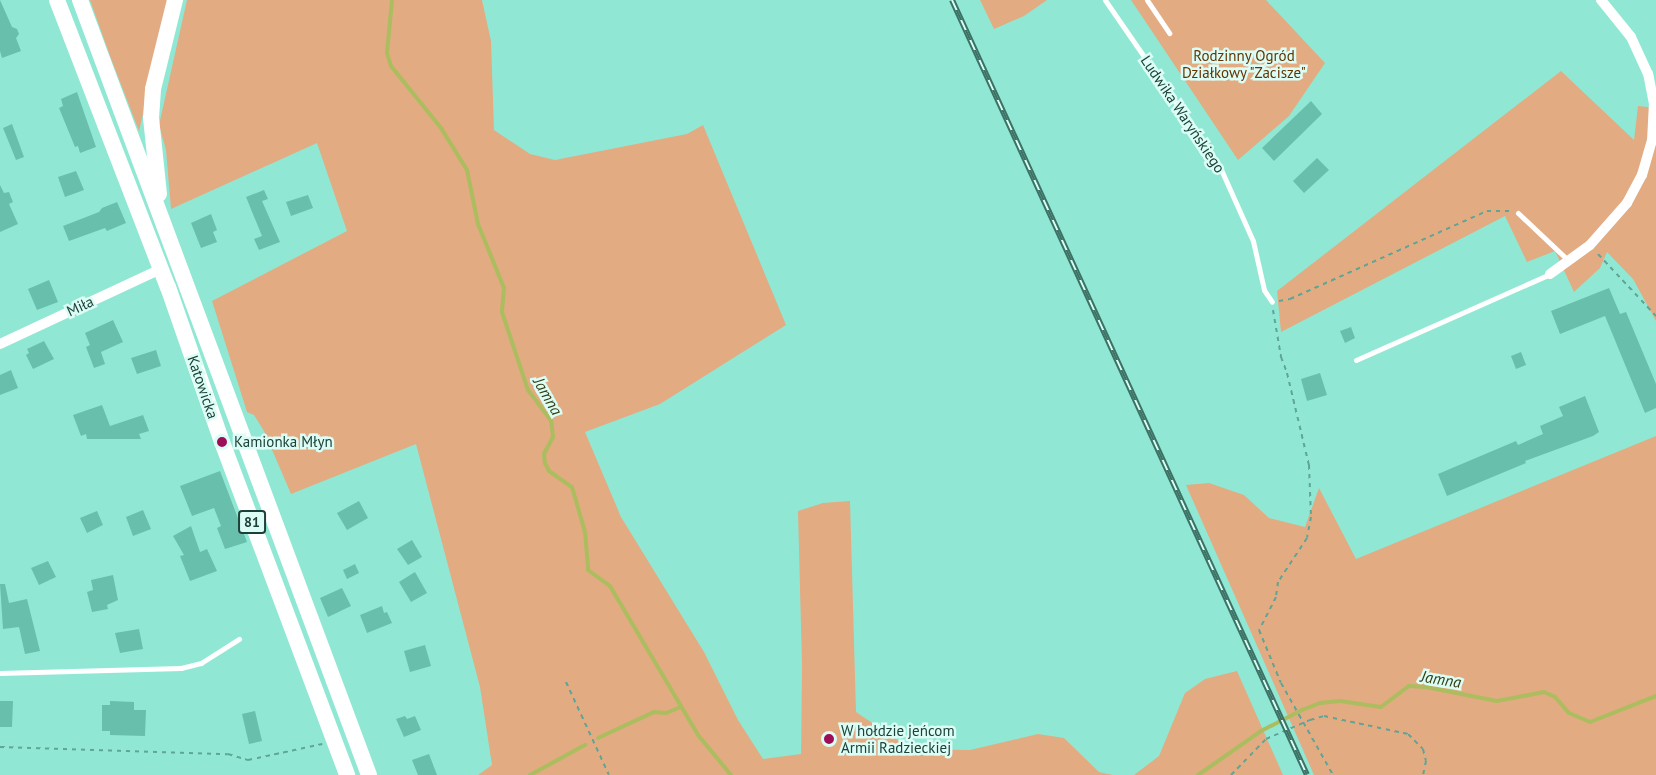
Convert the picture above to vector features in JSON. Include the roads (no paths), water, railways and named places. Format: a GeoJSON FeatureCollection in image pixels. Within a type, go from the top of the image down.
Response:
{"type":"FeatureCollection","features":[{"type":"Feature","properties":{"kind":"main road","name":"Katowicka"},"geometry":{"type":"LineString","coordinates":[[57,0],[161,269],[222,442],[347,775]]}},
{"type":"Feature","properties":{"kind":"main road","name":"Katowicka"},"geometry":{"type":"LineString","coordinates":[[80,0],[369,775]]}},
{"type":"Feature","properties":{"kind":"main road"},"geometry":{"type":"LineString","coordinates":[[162,218],[151,118],[153,89],[175,0]]}},
{"type":"Feature","properties":{"kind":"street"},"geometry":{"type":"LineString","coordinates":[[1550,274],[1570,262],[1590,245],[1627,203],[1642,175],[1652,141],[1654,104],[1652,75],[1631,37],[1601,0]]}},
{"type":"Feature","properties":{"kind":"street","name":"Miła"},"geometry":{"type":"LineString","coordinates":[[0,344],[161,269]]}},
{"type":"Feature","properties":{"kind":"lane","name":"Ludwika Waryńskiego"},"geometry":{"type":"LineString","coordinates":[[1105,0],[1219,165],[1253,241],[1264,290],[1272,302]]}},
{"type":"Feature","properties":{"kind":"lane"},"geometry":{"type":"LineString","coordinates":[[1147,0],[1169,33]]}},
{"type":"Feature","properties":{"kind":"lane"},"geometry":{"type":"LineString","coordinates":[[1518,213],[1570,262]]}},
{"type":"Feature","properties":{"kind":"lane"},"geometry":{"type":"LineString","coordinates":[[1356,360],[1550,274]]}},
{"type":"Feature","properties":{"kind":"lane"},"geometry":{"type":"LineString","coordinates":[[0,673],[181,668],[201,663],[239,639]]}},
{"type":"Feature","properties":{"kind":"waterway","name":"Jamna"},"geometry":{"type":"LineString","coordinates":[[392,0],[387,53],[391,66],[441,128],[467,170],[478,224],[504,288],[502,312],[528,390],[551,420],[553,437],[544,454],[545,463],[549,471],[572,487],[585,532],[588,570],[610,586],[698,735],[731,775]]}},
{"type":"Feature","properties":{"kind":"waterway","name":"Jamna"},"geometry":{"type":"LineString","coordinates":[[1198,775],[1261,731],[1302,710],[1320,703],[1340,701],[1381,707],[1409,686],[1426,687],[1497,701],[1544,692],[1555,697],[1569,713],[1590,722],[1656,696]]}},
{"type":"Feature","properties":{"kind":"waterway"},"geometry":{"type":"LineString","coordinates":[[598,738],[654,712],[666,713],[681,707]]}},
{"type":"Feature","properties":{"kind":"waterway"},"geometry":{"type":"LineString","coordinates":[[530,775],[585,745]]}},
{"type":"Feature","properties":{"kind":"railway"},"geometry":{"type":"LineString","coordinates":[[952,0],[1307,775]]}},
{"type":"Feature","properties":{"kind":"place","name":"Kamionka Młyn"},"geometry":{"type":"Point","coordinates":[222,442]}},
{"type":"Feature","properties":{"kind":"place","name":"W hołdzie jeńcom Armii Radzieckiej"},"geometry":{"type":"Point","coordinates":[829,739]}},
{"type":"Feature","properties":{"kind":"park label","name":"Rodzinny Ogród Działkowy \"Zacisze\""},"geometry":{"type":"Point","coordinates":[1244,64]}}]}
